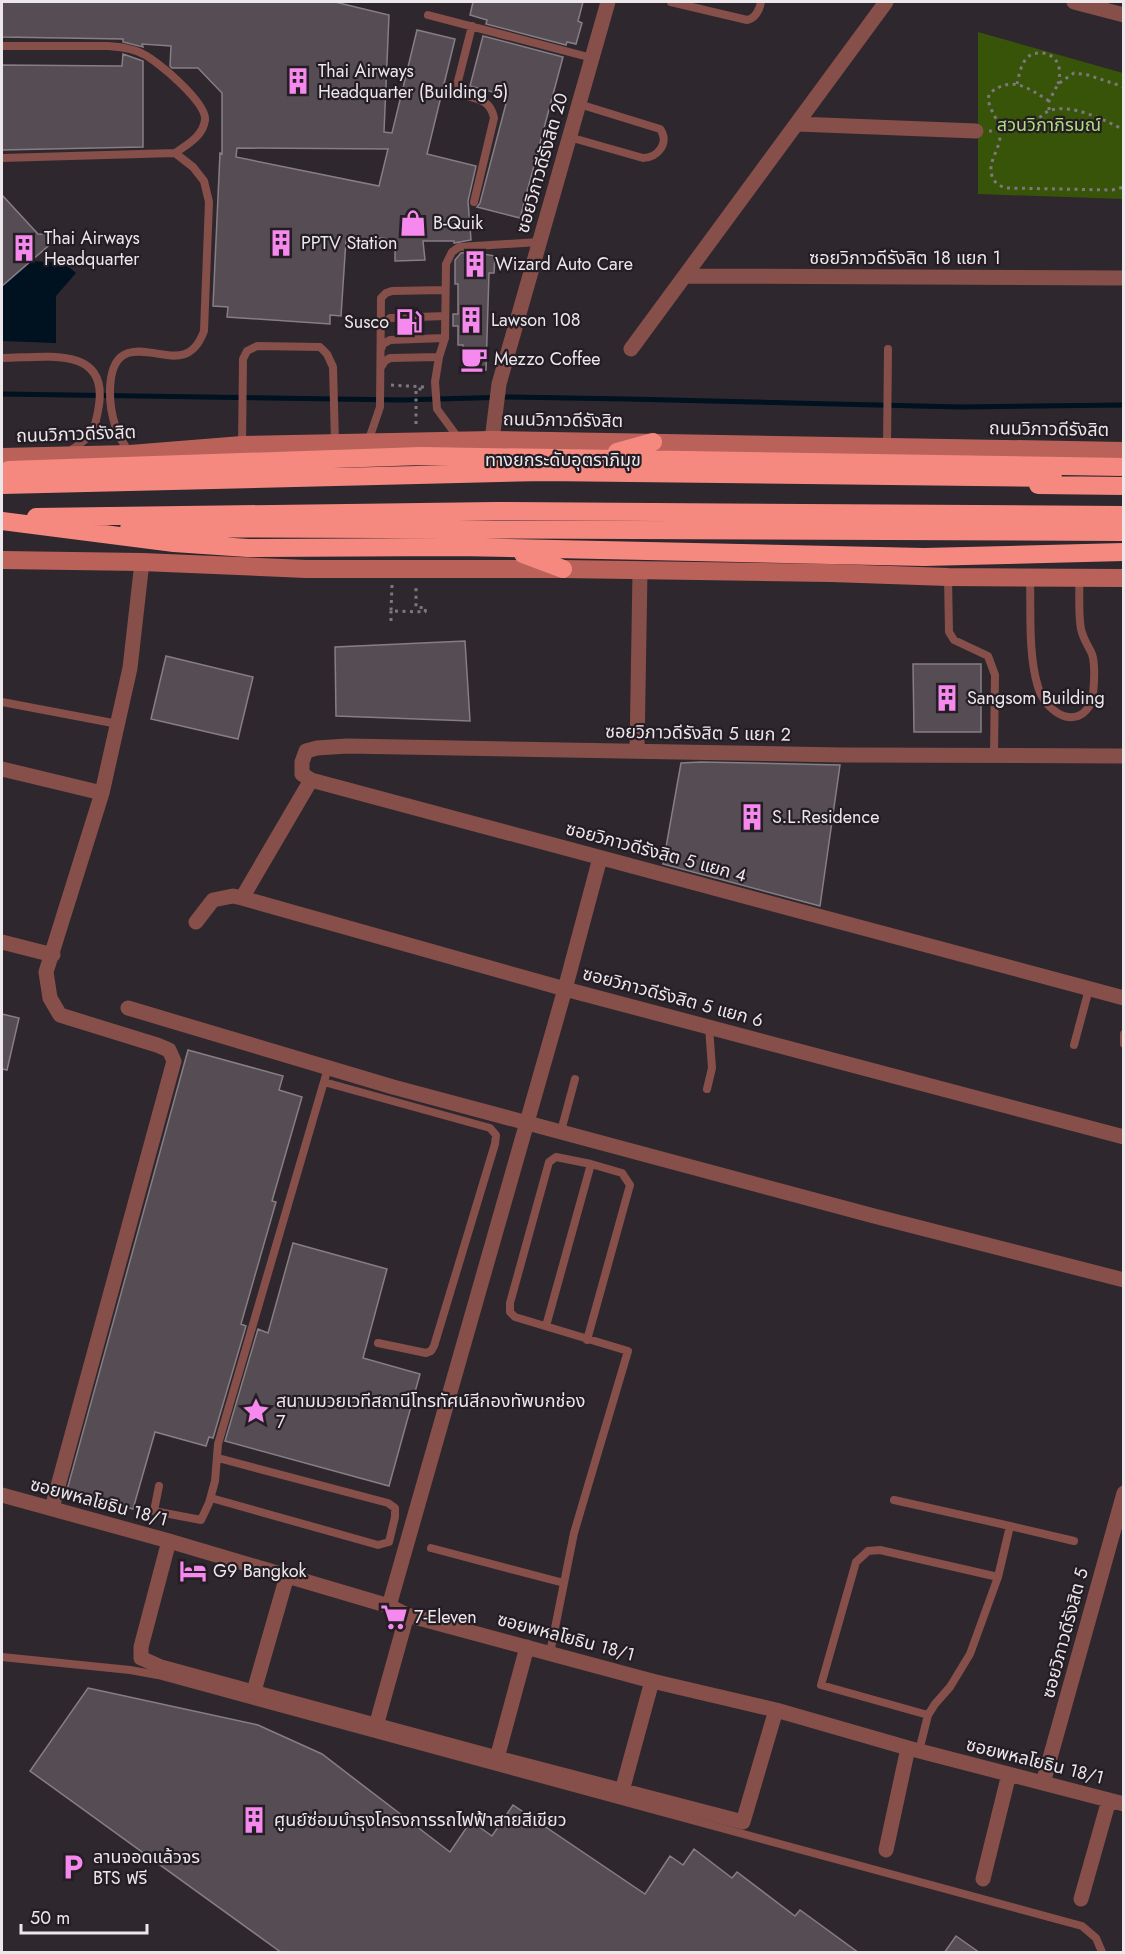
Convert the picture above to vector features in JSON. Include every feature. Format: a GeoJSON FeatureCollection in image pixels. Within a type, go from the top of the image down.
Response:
{"type":"FeatureCollection","features":[{"type":"Feature","properties":{"kind":"highway"},"geometry":{"type":"LineString","coordinates":[[543,472],[653,442]]}},
{"type":"Feature","properties":{"kind":"highway"},"geometry":{"type":"LineString","coordinates":[[2,473],[9,470],[56,468],[421,456],[1124,467]]}},
{"type":"Feature","properties":{"kind":"highway"},"geometry":{"type":"LineString","coordinates":[[2,487],[543,472],[1124,479]]}},
{"type":"Feature","properties":{"kind":"highway","name":"ทางยกระดับอุตราภิมุข"},"geometry":{"type":"LineString","coordinates":[[2,487],[509,480],[1124,486]]}},
{"type":"Feature","properties":{"kind":"highway"},"geometry":{"type":"LineString","coordinates":[[2,519],[495,511],[1124,515]]}},
{"type":"Feature","properties":{"kind":"highway"},"geometry":{"type":"LineString","coordinates":[[2,519],[174,543],[248,548],[469,548],[912,557],[1124,552]]}},
{"type":"Feature","properties":{"kind":"highway"},"geometry":{"type":"LineString","coordinates":[[2,528],[1124,532]]}},
{"type":"Feature","properties":{"kind":"highway"},"geometry":{"type":"LineString","coordinates":[[459,529],[563,569]]}},
{"type":"Feature","properties":{"kind":"main road","name":"ถนนวิภาวดีรังสิต"},"geometry":{"type":"LineString","coordinates":[[2,457],[130,454],[242,445],[492,440],[1124,451]]}},
{"type":"Feature","properties":{"kind":"main road"},"geometry":{"type":"LineString","coordinates":[[2,560],[142,562],[306,569],[563,569],[948,577],[1124,578]]}},
{"type":"Feature","properties":{"kind":"street","name":"ซอยวิภาวดีรังสิต 20"},"geometry":{"type":"LineString","coordinates":[[492,440],[498,389],[608,2]]}},
{"type":"Feature","properties":{"kind":"street"},"geometry":{"type":"LineString","coordinates":[[631,349],[886,2]]}},
{"type":"Feature","properties":{"kind":"street"},"geometry":{"type":"LineString","coordinates":[[1074,2],[1124,15]]}},
{"type":"Feature","properties":{"kind":"street"},"geometry":{"type":"LineString","coordinates":[[797,124],[976,131]]}},
{"type":"Feature","properties":{"kind":"street","name":"ซอยวิภาวดีรังสิต 18 แยก 1"},"geometry":{"type":"LineString","coordinates":[[686,276],[1124,278]]}},
{"type":"Feature","properties":{"kind":"street"},"geometry":{"type":"LineString","coordinates":[[52,1508],[174,1061],[168,1050],[157,1045],[60,1015],[50,998],[46,972],[102,793],[130,668],[142,562]]}},
{"type":"Feature","properties":{"kind":"street"},"geometry":{"type":"LineString","coordinates":[[637,751],[640,572]]}},
{"type":"Feature","properties":{"kind":"street","name":"ซอยวิภาวดีรังสิต 5 แยก 2"},"geometry":{"type":"LineString","coordinates":[[311,780],[302,774],[302,762],[306,751],[346,746],[842,755],[1124,756]]}},
{"type":"Feature","properties":{"kind":"street"},"geometry":{"type":"LineString","coordinates":[[2,769],[102,793]]}},
{"type":"Feature","properties":{"kind":"street"},"geometry":{"type":"LineString","coordinates":[[242,898],[311,780]]}},
{"type":"Feature","properties":{"kind":"street","name":"ซอยวิภาวดีรังสิต 5 แยก 4"},"geometry":{"type":"LineString","coordinates":[[311,780],[600,858],[665,873],[1124,998]]}},
{"type":"Feature","properties":{"kind":"street"},"geometry":{"type":"LineString","coordinates":[[389,1606],[565,989],[600,858]]}},
{"type":"Feature","properties":{"kind":"street","name":"ซอยวิภาวดีรังสิต 5 แยก 6"},"geometry":{"type":"LineString","coordinates":[[196,922],[213,900],[233,896],[242,898],[565,989],[1124,1137]]}},
{"type":"Feature","properties":{"kind":"street"},"geometry":{"type":"LineString","coordinates":[[2,942],[53,955]]}},
{"type":"Feature","properties":{"kind":"street"},"geometry":{"type":"LineString","coordinates":[[128,1008],[326,1075],[526,1122],[1124,1280]]}},
{"type":"Feature","properties":{"kind":"street","name":"ซอยวิภาวดีรังสิต 5"},"geometry":{"type":"LineString","coordinates":[[1043,1783],[1124,1493]]}},
{"type":"Feature","properties":{"kind":"street","name":"ซอยพหลโยธิน 18/1"},"geometry":{"type":"LineString","coordinates":[[2,1496],[169,1541],[389,1606],[407,1615],[652,1681],[776,1710],[913,1749],[1116,1802]]}},
{"type":"Feature","properties":{"kind":"street"},"geometry":{"type":"LineString","coordinates":[[169,1541],[141,1647],[141,1658],[161,1667],[743,1822],[776,1710]]}},
{"type":"Feature","properties":{"kind":"street"},"geometry":{"type":"LineString","coordinates":[[254,1691],[287,1576]]}},
{"type":"Feature","properties":{"kind":"street"},"geometry":{"type":"LineString","coordinates":[[376,1726],[407,1615]]}},
{"type":"Feature","properties":{"kind":"street"},"geometry":{"type":"LineString","coordinates":[[496,1758],[527,1647]]}},
{"type":"Feature","properties":{"kind":"street"},"geometry":{"type":"LineString","coordinates":[[622,1791],[652,1681]]}},
{"type":"Feature","properties":{"kind":"street"},"geometry":{"type":"LineString","coordinates":[[886,1850],[913,1749]]}},
{"type":"Feature","properties":{"kind":"street"},"geometry":{"type":"LineString","coordinates":[[983,1879],[1009,1774]]}},
{"type":"Feature","properties":{"kind":"street"},"geometry":{"type":"LineString","coordinates":[[1081,1899],[1116,1802]]}},
{"type":"Feature","properties":{"kind":"lane"},"geometry":{"type":"LineString","coordinates":[[671,2],[750,20],[761,2]]}},
{"type":"Feature","properties":{"kind":"lane"},"geometry":{"type":"LineString","coordinates":[[428,15],[592,58]]}},
{"type":"Feature","properties":{"kind":"lane"},"geometry":{"type":"LineString","coordinates":[[472,26],[458,88],[463,95],[487,103],[494,118],[474,202]]}},
{"type":"Feature","properties":{"kind":"lane"},"geometry":{"type":"LineString","coordinates":[[2,46],[107,46],[122,47],[144,54],[193,95],[202,106],[206,117],[202,131],[175,153],[2,158]]}},
{"type":"Feature","properties":{"kind":"lane"},"geometry":{"type":"LineString","coordinates":[[569,137],[643,158],[656,155],[664,142],[660,129],[579,104]]}},
{"type":"Feature","properties":{"kind":"lane"},"geometry":{"type":"LineString","coordinates":[[130,454],[115,425],[110,402],[113,367],[121,356],[130,352],[180,356],[200,342],[204,331],[209,202],[204,181],[194,167],[175,153]]}},
{"type":"Feature","properties":{"kind":"lane"},"geometry":{"type":"LineString","coordinates":[[460,441],[437,409],[435,382],[445,338],[444,290],[447,260],[456,247],[539,242]]}},
{"type":"Feature","properties":{"kind":"lane"},"geometry":{"type":"LineString","coordinates":[[368,442],[380,407],[380,303],[383,296],[387,292],[444,290]]}},
{"type":"Feature","properties":{"kind":"lane"},"geometry":{"type":"LineString","coordinates":[[380,328],[383,322],[390,318],[445,316]]}},
{"type":"Feature","properties":{"kind":"lane"},"geometry":{"type":"LineString","coordinates":[[380,350],[388,340],[445,338]]}},
{"type":"Feature","properties":{"kind":"lane"},"geometry":{"type":"LineString","coordinates":[[242,445],[243,359],[247,351],[257,346],[320,347],[327,354],[333,367],[335,442]]}},
{"type":"Feature","properties":{"kind":"lane"},"geometry":{"type":"LineString","coordinates":[[887,447],[888,349]]}},
{"type":"Feature","properties":{"kind":"lane"},"geometry":{"type":"LineString","coordinates":[[380,369],[390,358],[439,357]]}},
{"type":"Feature","properties":{"kind":"lane"},"geometry":{"type":"LineString","coordinates":[[2,358],[71,358],[87,364],[96,374],[100,386],[100,401],[94,429],[87,440],[62,456]]}},
{"type":"Feature","properties":{"kind":"lane"},"geometry":{"type":"LineString","coordinates":[[948,577],[949,632],[954,640],[988,656],[995,675],[994,755]]}},
{"type":"Feature","properties":{"kind":"lane"},"geometry":{"type":"LineString","coordinates":[[1030,578],[1034,661],[1038,688],[1045,702],[1058,714],[1068,718],[1080,716],[1088,709],[1092,698],[1092,656],[1083,639],[1080,627],[1079,578]]}},
{"type":"Feature","properties":{"kind":"lane"},"geometry":{"type":"LineString","coordinates":[[2,702],[118,724]]}},
{"type":"Feature","properties":{"kind":"lane"},"geometry":{"type":"LineString","coordinates":[[1074,1045],[1089,988]]}},
{"type":"Feature","properties":{"kind":"lane"},"geometry":{"type":"LineString","coordinates":[[707,1089],[712,1068],[709,1027]]}},
{"type":"Feature","properties":{"kind":"lane"},"geometry":{"type":"LineString","coordinates":[[1124,1034],[1124,1044]]}},
{"type":"Feature","properties":{"kind":"lane"},"geometry":{"type":"LineString","coordinates":[[159,1486],[153,1507],[156,1512],[201,1521],[211,1498],[218,1470],[218,1444],[326,1075],[490,1128],[496,1135],[434,1346],[426,1353],[378,1342]]}},
{"type":"Feature","properties":{"kind":"lane"},"geometry":{"type":"LineString","coordinates":[[561,1131],[575,1079]]}},
{"type":"Feature","properties":{"kind":"lane"},"geometry":{"type":"LineString","coordinates":[[550,1653],[574,1533],[628,1351],[587,1340],[515,1317],[510,1312],[510,1303],[549,1162],[555,1157],[622,1173],[630,1185],[587,1340]]}},
{"type":"Feature","properties":{"kind":"lane"},"geometry":{"type":"LineString","coordinates":[[546,1326],[591,1164]]}},
{"type":"Feature","properties":{"kind":"lane"},"geometry":{"type":"LineString","coordinates":[[211,1498],[378,1545],[389,1542],[395,1517],[395,1508],[388,1503],[218,1458]]}},
{"type":"Feature","properties":{"kind":"lane"},"geometry":{"type":"LineString","coordinates":[[894,1500],[1074,1541]]}},
{"type":"Feature","properties":{"kind":"lane"},"geometry":{"type":"LineString","coordinates":[[913,1749],[928,1715],[950,1687],[970,1654],[998,1577],[1010,1526]]}},
{"type":"Feature","properties":{"kind":"lane"},"geometry":{"type":"LineString","coordinates":[[431,1548],[564,1583]]}},
{"type":"Feature","properties":{"kind":"lane"},"geometry":{"type":"LineString","coordinates":[[928,1715],[821,1685],[856,1562],[868,1551],[880,1550],[998,1577]]}},
{"type":"Feature","properties":{"kind":"lane"},"geometry":{"type":"LineString","coordinates":[[2,1657],[158,1675],[1082,1926],[1096,1938],[1102,1953]]}},
{"type":"Feature","properties":{"kind":"path"},"geometry":{"type":"LineString","coordinates":[[1017,84],[1020,69],[1027,58],[1039,53],[1049,55],[1058,63],[1060,74],[1058,84],[1049,101],[1049,110]]}},
{"type":"Feature","properties":{"kind":"path"},"geometry":{"type":"LineString","coordinates":[[1058,84],[1074,74],[1081,73],[1124,87]]}},
{"type":"Feature","properties":{"kind":"path"},"geometry":{"type":"LineString","coordinates":[[1049,101],[1017,84],[1003,84],[989,94],[988,105],[999,122],[1000,131],[1000,138],[993,154],[991,175],[999,186],[1067,190],[1112,190],[1124,187]]}},
{"type":"Feature","properties":{"kind":"path"},"geometry":{"type":"LineString","coordinates":[[1000,131],[1040,117],[1049,110],[1095,115],[1124,130]]}},
{"type":"Feature","properties":{"kind":"path"},"geometry":{"type":"LineString","coordinates":[[380,388],[410,386]]}},
{"type":"Feature","properties":{"kind":"path"},"geometry":{"type":"LineString","coordinates":[[391,621],[392,611]]}},
{"type":"Feature","properties":{"kind":"green space","name":"สวนวิภาภิรมณ์"},"geometry":{"type":"Polygon","coordinates":[[[978,32],[1123,73],[1123,199],[978,194],[978,32]]]}},
{"type":"Feature","properties":{"kind":"water"},"geometry":{"type":"Polygon","coordinates":[[[31,261],[64,263],[76,273],[56,296],[56,343],[2,341],[2,286],[31,261]]]}},
{"type":"Feature","properties":{"kind":"building"},"geometry":{"type":"Polygon","coordinates":[[[2,2],[335,2],[389,15],[384,132],[392,133],[417,30],[455,39],[427,154],[476,166],[468,201],[471,240],[454,243],[454,241],[423,241],[425,260],[395,261],[395,245],[384,238],[346,240],[341,316],[330,315],[330,324],[227,317],[228,307],[213,306],[220,153],[222,154],[222,93],[198,68],[172,68],[170,66],[171,46],[142,44],[143,47],[123,42],[123,39],[2,37],[2,2]],[[237,148],[236,157],[379,186],[388,149],[237,148]]]}},
{"type":"Feature","properties":{"kind":"building"},"geometry":{"type":"Polygon","coordinates":[[[473,2],[583,2],[578,21],[582,23],[576,44],[567,42],[566,45],[486,24],[487,20],[470,15],[473,2]]]}},
{"type":"Feature","properties":{"kind":"building"},"geometry":{"type":"Polygon","coordinates":[[[483,36],[563,57],[520,218],[477,207],[480,203],[508,96],[470,86],[483,36]]]}},
{"type":"Feature","properties":{"kind":"building"},"geometry":{"type":"Polygon","coordinates":[[[123,54],[143,61],[143,147],[2,150],[2,65],[122,66],[123,54]]]}},
{"type":"Feature","properties":{"kind":"building","name":"Thai Airways Headquarter"},"geometry":{"type":"Polygon","coordinates":[[[2,195],[38,234],[61,235],[2,286],[2,195]]]}},
{"type":"Feature","properties":{"kind":"building"},"geometry":{"type":"Polygon","coordinates":[[[472,252],[495,256],[494,273],[489,273],[486,370],[462,369],[463,345],[458,345],[458,326],[453,326],[453,314],[458,314],[455,260],[461,253],[472,252]]]}},
{"type":"Feature","properties":{"kind":"building"},"geometry":{"type":"Polygon","coordinates":[[[465,641],[470,721],[336,716],[335,647],[465,641]]]}},
{"type":"Feature","properties":{"kind":"building"},"geometry":{"type":"Polygon","coordinates":[[[166,656],[253,677],[238,739],[151,719],[166,656]]]}},
{"type":"Feature","properties":{"kind":"building","name":"Sangsom Building"},"geometry":{"type":"Polygon","coordinates":[[[913,664],[981,664],[981,732],[914,732],[913,664]]]}},
{"type":"Feature","properties":{"kind":"building","name":"S.L.Residence"},"geometry":{"type":"Polygon","coordinates":[[[681,763],[840,765],[820,906],[663,864],[681,763]]]}},
{"type":"Feature","properties":{"kind":"building"},"geometry":{"type":"Polygon","coordinates":[[[2,1014],[19,1018],[7,1070],[2,1069],[2,1014]]]}},
{"type":"Feature","properties":{"kind":"building"},"geometry":{"type":"Polygon","coordinates":[[[188,1050],[283,1076],[279,1090],[302,1097],[272,1201],[276,1202],[241,1324],[246,1326],[213,1438],[209,1437],[206,1446],[155,1432],[133,1509],[67,1490],[188,1050]]]}},
{"type":"Feature","properties":{"kind":"building"},"geometry":{"type":"Polygon","coordinates":[[[293,1243],[387,1269],[363,1358],[420,1374],[389,1486],[225,1441],[258,1329],[268,1333],[293,1243]]]}},
{"type":"Feature","properties":{"kind":"building","name":"ศูนย์ซ่อมบำรุงโครงการรถไฟฟ้าสายสีเขียว"},"geometry":{"type":"Polygon","coordinates":[[[88,1688],[258,1725],[322,1754],[450,1852],[471,1821],[492,1836],[513,1805],[645,1894],[670,1856],[683,1865],[694,1849],[732,1878],[737,1872],[795,1916],[800,1910],[859,1953],[282,1953],[30,1771],[88,1688]]]}},
{"type":"Feature","properties":{"kind":"building"},"geometry":{"type":"Polygon","coordinates":[[[956,1936],[980,1953],[944,1953],[956,1936]]]}},
{"type":"Feature","properties":{"kind":"waterway"},"geometry":{"type":"LineString","coordinates":[[2,394],[402,400],[510,397],[961,407],[1124,405]]}},
{"type":"Feature","properties":{"kind":"place","name":"Thai Airways Headquarter (Building 5)"},"geometry":{"type":"Point","coordinates":[298,81]}},
{"type":"Feature","properties":{"kind":"place","name":"B-Quik"},"geometry":{"type":"Point","coordinates":[413,223]}},
{"type":"Feature","properties":{"kind":"place","name":"PPTV Station"},"geometry":{"type":"Point","coordinates":[281,243]}},
{"type":"Feature","properties":{"kind":"place","name":"Thai Airways Headquarter"},"geometry":{"type":"Point","coordinates":[24,248]}},
{"type":"Feature","properties":{"kind":"place","name":"Wizard Auto Care"},"geometry":{"type":"Point","coordinates":[475,264]}},
{"type":"Feature","properties":{"kind":"place","name":"Lawson 108"},"geometry":{"type":"Point","coordinates":[471,320]}},
{"type":"Feature","properties":{"kind":"place","name":"Susco"},"geometry":{"type":"Point","coordinates":[409,322]}},
{"type":"Feature","properties":{"kind":"place","name":"Mezzo Coffee"},"geometry":{"type":"Point","coordinates":[474,359]}},
{"type":"Feature","properties":{"kind":"place","name":"Sangsom Building"},"geometry":{"type":"Point","coordinates":[947,698]}},
{"type":"Feature","properties":{"kind":"place","name":"S.L.Residence"},"geometry":{"type":"Point","coordinates":[752,817]}},
{"type":"Feature","properties":{"kind":"place","name":"สนามมวยเวทีสถานีโทรทัศน์สีกองทัพบกช่อง 7"},"geometry":{"type":"Point","coordinates":[256,1411]}},
{"type":"Feature","properties":{"kind":"place","name":"G9 Bangkok"},"geometry":{"type":"Point","coordinates":[193,1571]}},
{"type":"Feature","properties":{"kind":"place","name":"7-Eleven"},"geometry":{"type":"Point","coordinates":[394,1617]}},
{"type":"Feature","properties":{"kind":"place","name":"ศูนย์ซ่อมบำรุงโครงการรถไฟฟ้าสายสีเขียว"},"geometry":{"type":"Point","coordinates":[254,1820]}},
{"type":"Feature","properties":{"kind":"place","name":"ลานจอดแล้วจร BTS ฟรี"},"geometry":{"type":"Point","coordinates":[73,1867]}}]}
